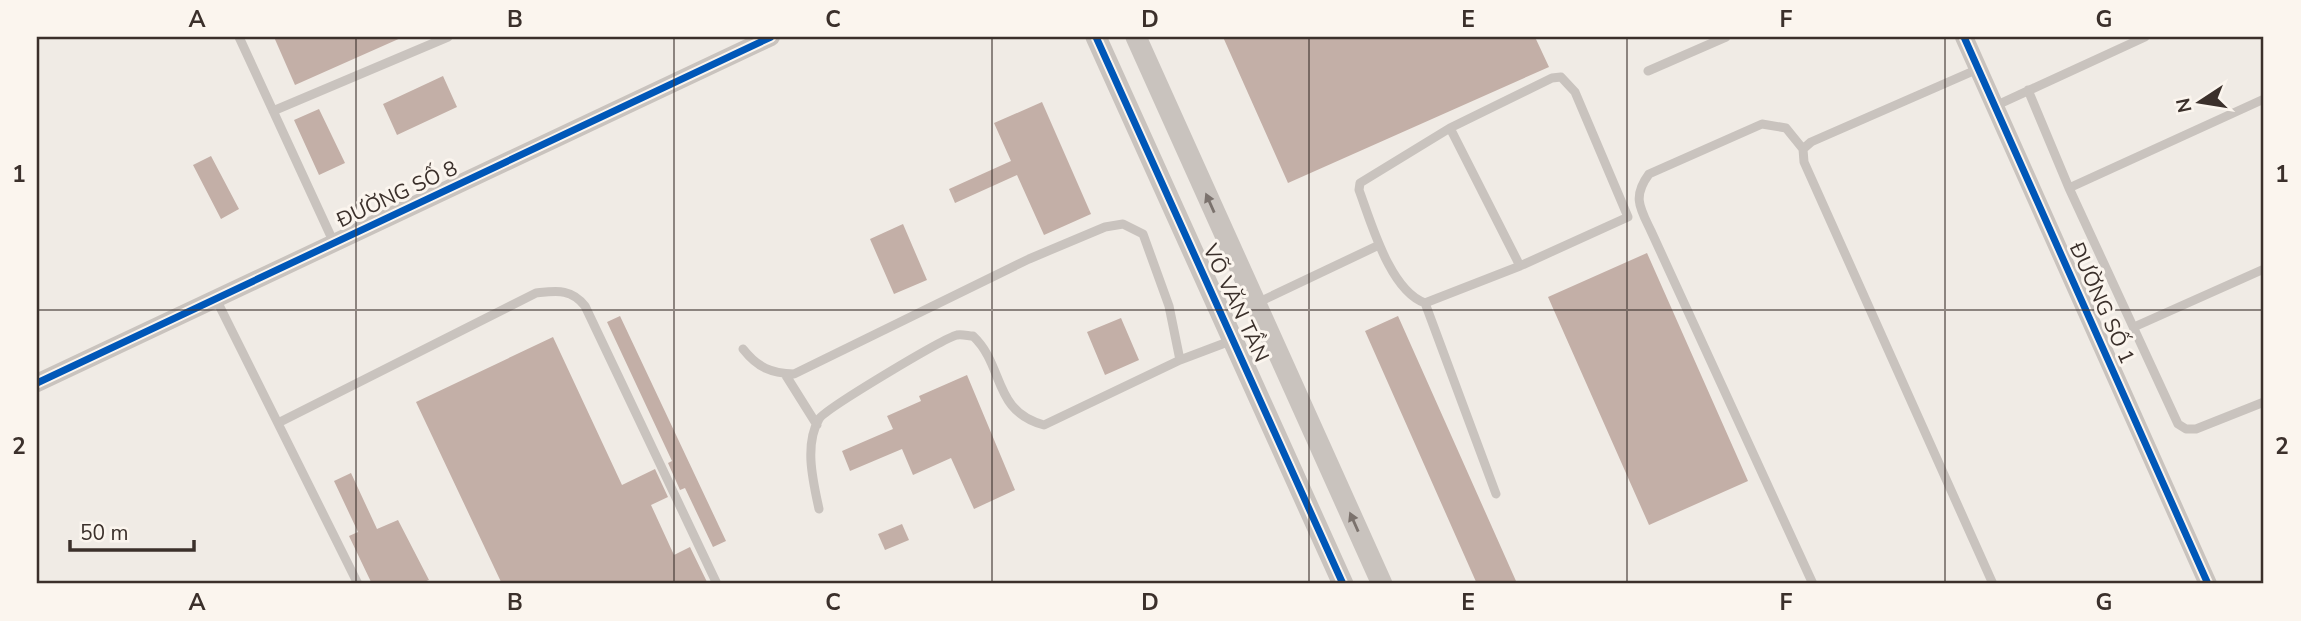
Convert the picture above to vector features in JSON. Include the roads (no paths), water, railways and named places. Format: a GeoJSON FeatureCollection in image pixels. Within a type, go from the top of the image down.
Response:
{"type":"FeatureCollection","features":[{"type":"Feature","properties":{"kind":"street","name":"ĐƯỜNG SỐ 8"},"geometry":{"type":"LineString","coordinates":[[37,383],[771,37]]}},
{"type":"Feature","properties":{"kind":"street","name":"VÕ VĂN TẦN"},"geometry":{"type":"LineString","coordinates":[[1096,37],[1343,584]]}},
{"type":"Feature","properties":{"kind":"street","name":"VÕ VĂN TẦN"},"geometry":{"type":"LineString","coordinates":[[1136,37],[1382,584]]}},
{"type":"Feature","properties":{"kind":"street","name":"ĐƯỜNG SỐ 1"},"geometry":{"type":"LineString","coordinates":[[1964,37],[2208,584]]}},
{"type":"Feature","properties":{"kind":"lane"},"geometry":{"type":"LineString","coordinates":[[239,37],[334,243]]}},
{"type":"Feature","properties":{"kind":"lane"},"geometry":{"type":"LineString","coordinates":[[273,111],[447,37]]}},
{"type":"Feature","properties":{"kind":"lane"},"geometry":{"type":"LineString","coordinates":[[1648,71],[1726,37]]}},
{"type":"Feature","properties":{"kind":"lane"},"geometry":{"type":"LineString","coordinates":[[1995,106],[2145,37]]}},
{"type":"Feature","properties":{"kind":"lane"},"geometry":{"type":"LineString","coordinates":[[1803,149],[1811,142],[1978,69]]}},
{"type":"Feature","properties":{"kind":"lane"},"geometry":{"type":"LineString","coordinates":[[1425,303],[1520,266],[1628,217],[1575,92],[1561,77],[1552,78],[1450,128],[1360,183],[1359,190],[1379,245],[1406,292],[1425,303],[1496,494]]}},
{"type":"Feature","properties":{"kind":"lane"},"geometry":{"type":"LineString","coordinates":[[2028,90],[2069,188],[2174,416],[2186,429],[2214,423],[2264,402]]}},
{"type":"Feature","properties":{"kind":"lane"},"geometry":{"type":"LineString","coordinates":[[2069,188],[2264,99]]}},
{"type":"Feature","properties":{"kind":"lane"},"geometry":{"type":"LineString","coordinates":[[1813,584],[1651,231],[1639,196],[1639,187],[1649,174],[1762,124],[1786,128],[1803,149],[1804,162],[1993,584]]}},
{"type":"Feature","properties":{"kind":"lane"},"geometry":{"type":"LineString","coordinates":[[1450,128],[1520,266]]}},
{"type":"Feature","properties":{"kind":"lane"},"geometry":{"type":"LineString","coordinates":[[743,349],[752,360],[772,373],[794,374],[920,315],[1029,259],[1105,227],[1123,224],[1143,234],[1168,306],[1180,360]]}},
{"type":"Feature","properties":{"kind":"lane"},"geometry":{"type":"LineString","coordinates":[[1255,304],[1379,245]]}},
{"type":"Feature","properties":{"kind":"lane"},"geometry":{"type":"LineString","coordinates":[[2134,327],[2264,269]]}},
{"type":"Feature","properties":{"kind":"lane"},"geometry":{"type":"LineString","coordinates":[[278,423],[536,293],[566,291],[577,296],[585,306],[717,584]]}},
{"type":"Feature","properties":{"kind":"lane"},"geometry":{"type":"LineString","coordinates":[[216,299],[358,584]]}},
{"type":"Feature","properties":{"kind":"lane"},"geometry":{"type":"LineString","coordinates":[[819,509],[812,474],[813,435],[820,416],[903,364],[957,335],[973,336],[983,345],[1006,401],[1026,420],[1044,425],[1180,360],[1234,339]]}},
{"type":"Feature","properties":{"kind":"lane"},"geometry":{"type":"LineString","coordinates":[[785,374],[817,425]]}}]}
